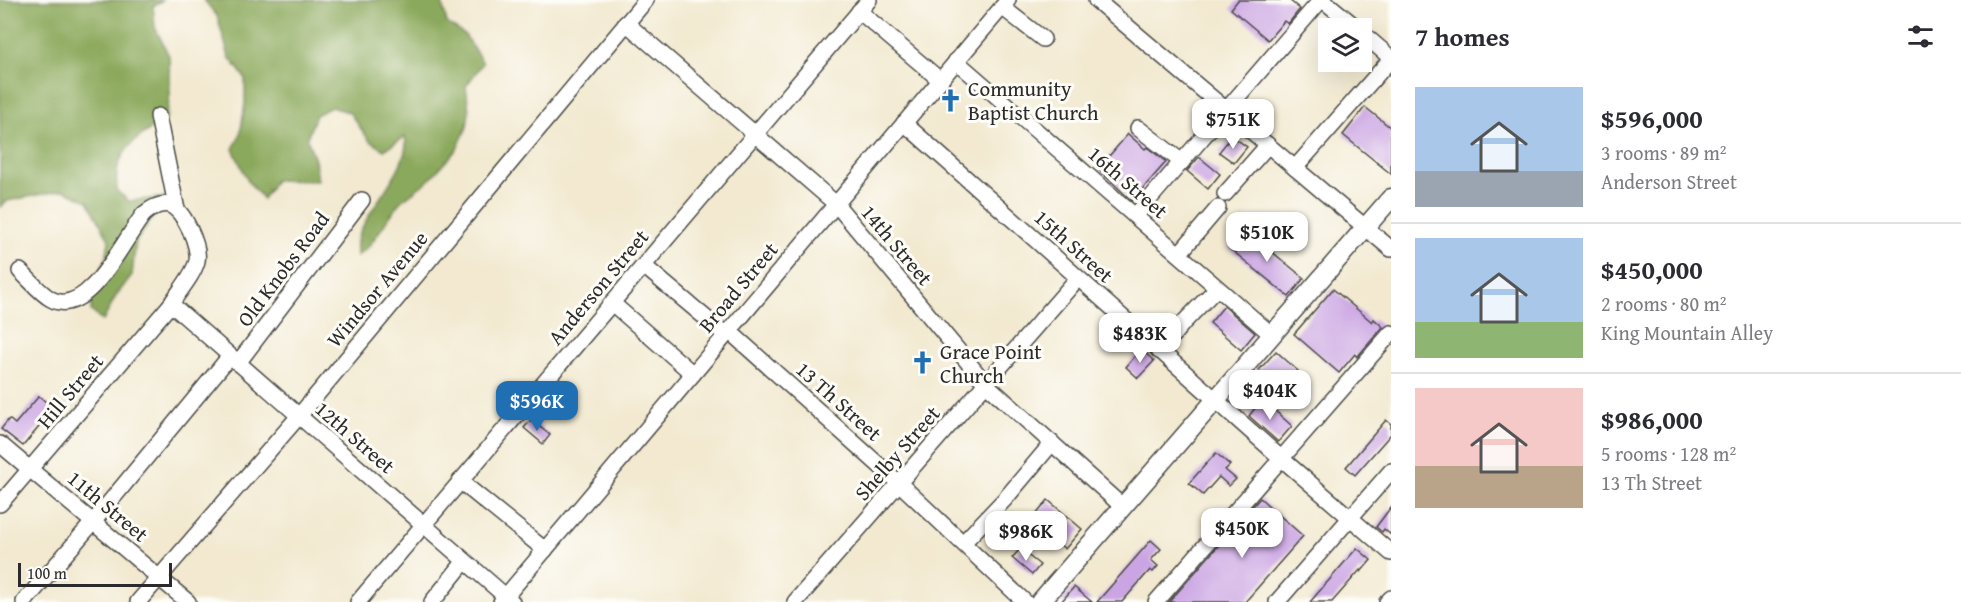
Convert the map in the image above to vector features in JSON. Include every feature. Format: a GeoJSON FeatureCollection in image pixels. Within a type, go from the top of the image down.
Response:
{"type":"FeatureCollection","features":[{"type":"Feature","properties":{"kind":"main road"},"geometry":{"type":"LineString","coordinates":[[1040,602],[1391,198]]}},
{"type":"Feature","properties":{"kind":"street","name":"Windsor Avenue"},"geometry":{"type":"LineString","coordinates":[[138,602],[299,416],[646,0]]}},
{"type":"Feature","properties":{"kind":"street"},"geometry":{"type":"LineString","coordinates":[[1135,216],[1322,0],[1344,18]]}},
{"type":"Feature","properties":{"kind":"street"},"geometry":{"type":"LineString","coordinates":[[1097,1],[1391,249]]}},
{"type":"Feature","properties":{"kind":"street"},"geometry":{"type":"LineString","coordinates":[[1005,3],[1043,39]]}},
{"type":"Feature","properties":{"kind":"street","name":"Broad Street"},"geometry":{"type":"LineString","coordinates":[[507,600],[545,550],[1005,3]]}},
{"type":"Feature","properties":{"kind":"street"},"geometry":{"type":"LineString","coordinates":[[864,6],[940,80]]}},
{"type":"Feature","properties":{"kind":"street","name":"Anderson Street"},"geometry":{"type":"LineString","coordinates":[[358,602],[864,6]]}},
{"type":"Feature","properties":{"kind":"street","name":"14th Street"},"geometry":{"type":"LineString","coordinates":[[626,23],[836,204],[986,384],[1123,507]]}},
{"type":"Feature","properties":{"kind":"street"},"geometry":{"type":"LineString","coordinates":[[1295,168],[1391,58],[1372,42]]}},
{"type":"Feature","properties":{"kind":"street","name":"16th Street"},"geometry":{"type":"LineString","coordinates":[[956,61],[1272,336]]}},
{"type":"Feature","properties":{"kind":"street"},"geometry":{"type":"LineString","coordinates":[[158,116],[177,210]]}},
{"type":"Feature","properties":{"kind":"street","name":"15th Street"},"geometry":{"type":"LineString","coordinates":[[904,123],[1391,553]]}},
{"type":"Feature","properties":{"kind":"street"},"geometry":{"type":"LineString","coordinates":[[1138,128],[1182,162]]}},
{"type":"Feature","properties":{"kind":"street"},"geometry":{"type":"LineString","coordinates":[[1225,194],[1268,145]]}},
{"type":"Feature","properties":{"kind":"street","name":"Old Knobs Road"},"geometry":{"type":"LineString","coordinates":[[24,602],[234,360],[362,200]]}},
{"type":"Feature","properties":{"kind":"street"},"geometry":{"type":"LineString","coordinates":[[20,271],[52,300],[61,303],[70,301],[92,290],[144,214],[153,207],[169,205],[177,210]]}},
{"type":"Feature","properties":{"kind":"street"},"geometry":{"type":"LineString","coordinates":[[1179,255],[1218,208]]}},
{"type":"Feature","properties":{"kind":"street","name":"Hill Street"},"geometry":{"type":"LineString","coordinates":[[0,504],[171,304],[194,269],[198,258],[193,237],[177,210]]}},
{"type":"Feature","properties":{"kind":"street","name":"13 Th Street"},"geometry":{"type":"LineString","coordinates":[[644,266],[728,333],[899,483],[1025,602]]}},
{"type":"Feature","properties":{"kind":"street","name":"Shelby Street"},"geometry":{"type":"LineString","coordinates":[[795,602],[1078,278]]}},
{"type":"Feature","properties":{"kind":"street"},"geometry":{"type":"LineString","coordinates":[[1160,351],[1217,288]]}},
{"type":"Feature","properties":{"kind":"street"},"geometry":{"type":"LineString","coordinates":[[612,303],[693,374]]}},
{"type":"Feature","properties":{"kind":"street","name":"12th Street"},"geometry":{"type":"LineString","coordinates":[[171,304],[507,600]]}},
{"type":"Feature","properties":{"kind":"street"},"geometry":{"type":"LineString","coordinates":[[1156,602],[1391,333]]}},
{"type":"Feature","properties":{"kind":"street"},"geometry":{"type":"LineString","coordinates":[[963,543],[1005,499],[1052,443]]}},
{"type":"Feature","properties":{"kind":"street","name":"11th Street"},"geometry":{"type":"LineString","coordinates":[[0,444],[188,602]]}},
{"type":"Feature","properties":{"kind":"street"},"geometry":{"type":"LineString","coordinates":[[1277,602],[1391,471]]}},
{"type":"Feature","properties":{"kind":"street"},"geometry":{"type":"LineString","coordinates":[[460,481],[545,550]]}},
{"type":"Feature","properties":{"kind":"street"},"geometry":{"type":"LineString","coordinates":[[432,602],[465,561]]}},
{"type":"Feature","properties":{"kind":"street"},"geometry":{"type":"LineString","coordinates":[[1387,602],[1391,597]]}},
{"type":"Feature","properties":{"kind":"green space"},"geometry":{"type":"Polygon","coordinates":[[[0,0],[163,0],[153,6],[155,27],[169,56],[170,94],[166,120],[143,134],[124,154],[117,171],[117,191],[129,201],[177,196],[158,211],[136,241],[132,275],[116,296],[103,321],[91,311],[91,286],[106,259],[109,240],[88,201],[64,190],[7,201],[0,207],[0,0]]]}},
{"type":"Feature","properties":{"kind":"green space"},"geometry":{"type":"Polygon","coordinates":[[[204,0],[444,0],[442,3],[447,23],[465,35],[483,63],[466,86],[469,111],[467,127],[457,149],[429,180],[400,202],[370,245],[357,256],[358,237],[396,173],[406,148],[405,137],[384,150],[369,140],[349,112],[331,107],[316,115],[307,138],[315,160],[318,181],[275,180],[263,199],[248,181],[233,149],[240,135],[245,103],[245,78],[229,57],[217,16],[204,0]]]}},
{"type":"Feature","properties":{"kind":"building"},"geometry":{"type":"Polygon","coordinates":[[[1238,0],[1289,0],[1300,9],[1288,24],[1284,21],[1268,40],[1231,9],[1238,0]]]}},
{"type":"Feature","properties":{"kind":"building"},"geometry":{"type":"Polygon","coordinates":[[[1365,107],[1391,128],[1391,174],[1343,135],[1365,107]]]}},
{"type":"Feature","properties":{"kind":"building"},"geometry":{"type":"Polygon","coordinates":[[[1128,134],[1145,149],[1147,147],[1166,162],[1132,201],[1098,169],[1128,134]]]}},
{"type":"Feature","properties":{"kind":"building"},"geometry":{"type":"Polygon","coordinates":[[[1232,136],[1247,147],[1234,163],[1219,152],[1232,136]]]}},
{"type":"Feature","properties":{"kind":"building"},"geometry":{"type":"Polygon","coordinates":[[[1199,157],[1220,174],[1208,189],[1187,171],[1199,157]]]}},
{"type":"Feature","properties":{"kind":"building"},"geometry":{"type":"Polygon","coordinates":[[[1244,229],[1304,278],[1289,297],[1229,248],[1244,229]]]}},
{"type":"Feature","properties":{"kind":"building"},"geometry":{"type":"Polygon","coordinates":[[[1333,289],[1372,322],[1374,319],[1383,327],[1357,357],[1355,354],[1339,373],[1294,334],[1333,289]]]}},
{"type":"Feature","properties":{"kind":"building"},"geometry":{"type":"Polygon","coordinates":[[[1224,306],[1255,333],[1241,350],[1210,323],[1224,306]]]}},
{"type":"Feature","properties":{"kind":"building"},"geometry":{"type":"Polygon","coordinates":[[[1141,349],[1154,361],[1138,378],[1126,367],[1141,349]]]}},
{"type":"Feature","properties":{"kind":"building"},"geometry":{"type":"Polygon","coordinates":[[[1276,351],[1298,371],[1292,379],[1284,372],[1275,383],[1259,370],[1276,351]]]}},
{"type":"Feature","properties":{"kind":"building"},"geometry":{"type":"Polygon","coordinates":[[[39,396],[54,409],[23,446],[1,429],[9,419],[15,424],[39,396]]]}},
{"type":"Feature","properties":{"kind":"building"},"geometry":{"type":"Polygon","coordinates":[[[1262,399],[1292,426],[1278,442],[1249,416],[1262,399]]]}},
{"type":"Feature","properties":{"kind":"building"},"geometry":{"type":"Polygon","coordinates":[[[531,420],[550,435],[543,444],[524,428],[531,420]]]}},
{"type":"Feature","properties":{"kind":"building"},"geometry":{"type":"Polygon","coordinates":[[[1386,420],[1391,424],[1391,434],[1355,475],[1346,467],[1386,420]]]}},
{"type":"Feature","properties":{"kind":"building"},"geometry":{"type":"Polygon","coordinates":[[[1216,453],[1230,465],[1225,470],[1236,479],[1229,486],[1219,477],[1203,495],[1189,483],[1216,453]]]}},
{"type":"Feature","properties":{"kind":"building"},"geometry":{"type":"Polygon","coordinates":[[[1260,498],[1303,536],[1245,602],[1169,602],[1260,498]]]}},
{"type":"Feature","properties":{"kind":"building"},"geometry":{"type":"Polygon","coordinates":[[[1048,500],[1082,529],[1065,549],[1031,521],[1048,500]]]}},
{"type":"Feature","properties":{"kind":"building"},"geometry":{"type":"Polygon","coordinates":[[[1391,507],[1391,535],[1384,529],[1382,532],[1376,527],[1391,507]]]}},
{"type":"Feature","properties":{"kind":"building"},"geometry":{"type":"Polygon","coordinates":[[[1151,540],[1161,549],[1151,560],[1158,566],[1153,572],[1150,570],[1122,602],[1097,602],[1151,540]]]}},
{"type":"Feature","properties":{"kind":"building"},"geometry":{"type":"Polygon","coordinates":[[[1357,548],[1371,560],[1361,572],[1360,570],[1332,602],[1310,602],[1357,548]]]}},
{"type":"Feature","properties":{"kind":"building"},"geometry":{"type":"Polygon","coordinates":[[[1020,549],[1040,565],[1032,575],[1012,558],[1020,549]]]}},
{"type":"Feature","properties":{"kind":"building"},"geometry":{"type":"Polygon","coordinates":[[[1074,587],[1092,602],[1061,602],[1074,587]]]}},
{"type":"Feature","properties":{"kind":"place","name":"Community Baptist Church"},"geometry":{"type":"Point","coordinates":[950,100]}},
{"type":"Feature","properties":{"kind":"place","name":"Grace Point Church"},"geometry":{"type":"Point","coordinates":[922,363]}}]}
